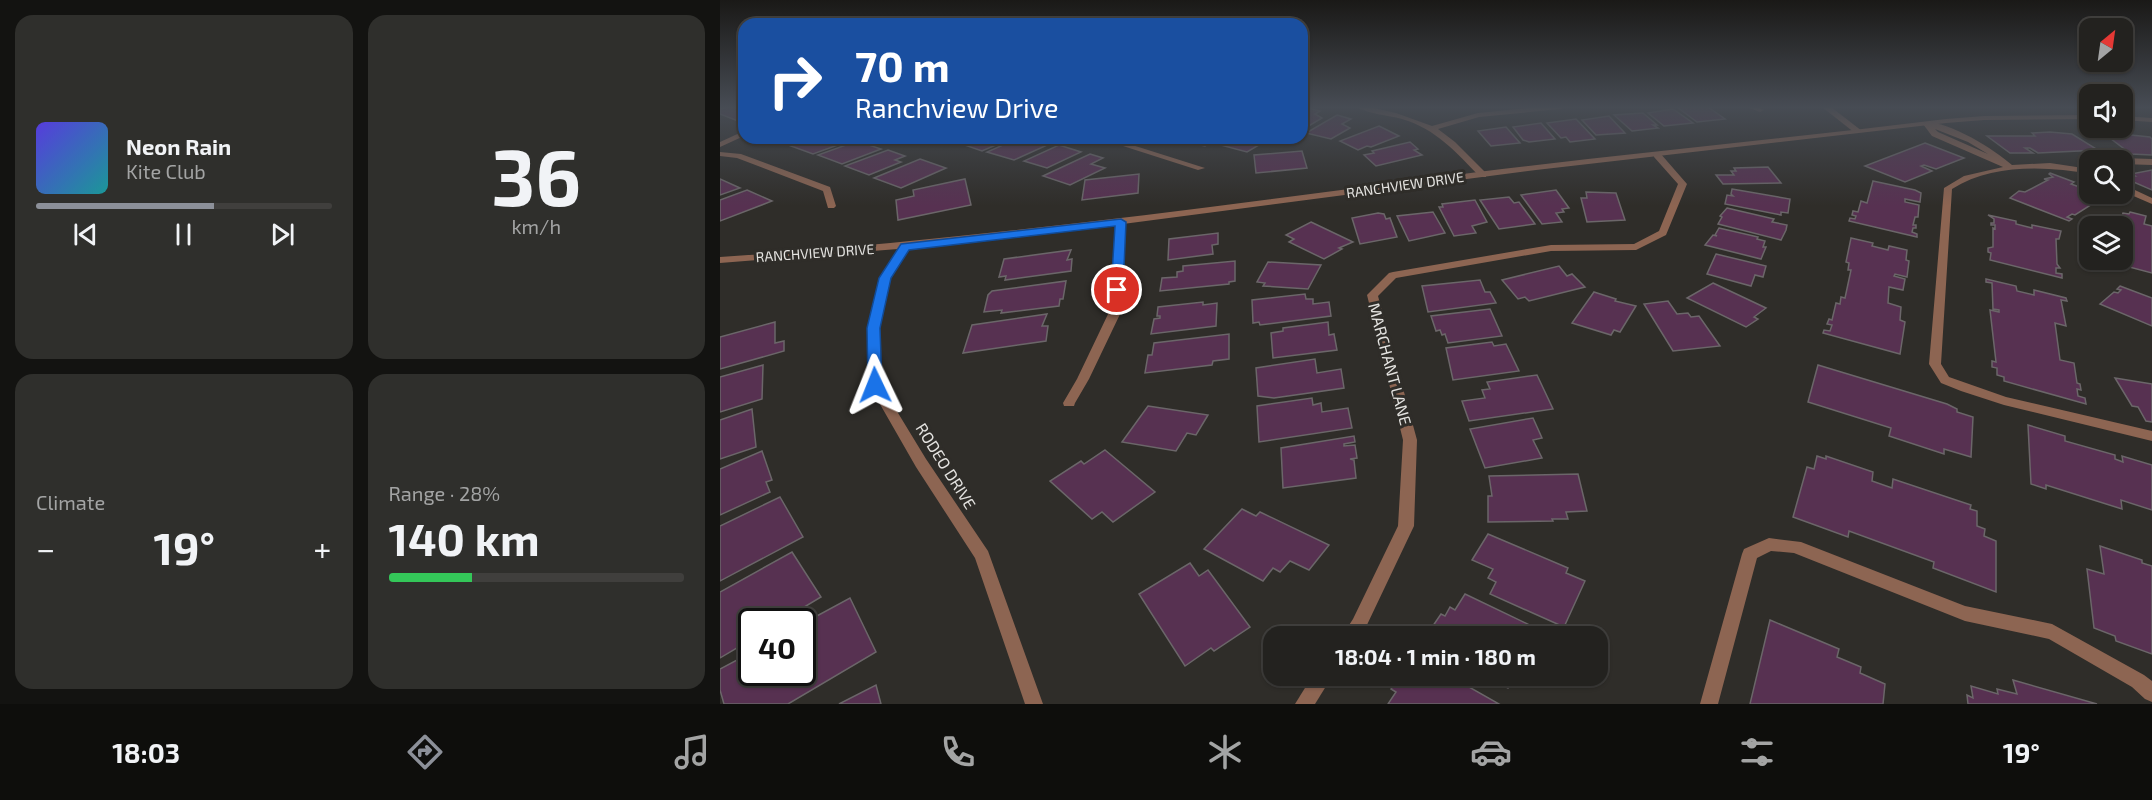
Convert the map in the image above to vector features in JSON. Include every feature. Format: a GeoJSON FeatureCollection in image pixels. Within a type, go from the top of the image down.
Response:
{"type":"FeatureCollection","features":[{"type":"Feature","properties":{"kind":"street"},"geometry":{"type":"LineString","coordinates":[[1447,140],[1483,175]]}},
{"type":"Feature","properties":{"kind":"street","name":"RANCHVIEW DRIVE"},"geometry":{"type":"LineString","coordinates":[[720,260],[905,247],[1783,140]]}},
{"type":"Feature","properties":{"kind":"street"},"geometry":{"type":"LineString","coordinates":[[1968,140],[1994,153],[2009,166]]}},
{"type":"Feature","properties":{"kind":"street"},"geometry":{"type":"LineString","coordinates":[[1122,144],[1201,168]]}},
{"type":"Feature","properties":{"kind":"street"},"geometry":{"type":"LineString","coordinates":[[720,154],[738,156],[827,189],[831,206]]}},
{"type":"Feature","properties":{"kind":"street","name":"MARCHANT LANE"},"geometry":{"type":"LineString","coordinates":[[1358,626],[1406,526],[1410,440],[1372,295],[1393,275],[1551,248],[1636,247],[1663,233],[1683,184],[1657,155]]}},
{"type":"Feature","properties":{"kind":"street"},"geometry":{"type":"LineString","coordinates":[[2133,161],[2152,162]]}},
{"type":"Feature","properties":{"kind":"street"},"geometry":{"type":"LineString","coordinates":[[2079,168],[2043,164],[2009,166],[1960,180],[1948,188],[1935,364],[1945,380],[2004,401],[2152,436]]}},
{"type":"Feature","properties":{"kind":"street"},"geometry":{"type":"LineString","coordinates":[[2133,192],[2152,201]]}},
{"type":"Feature","properties":{"kind":"street"},"geometry":{"type":"LineString","coordinates":[[1069,403],[1116,310],[1121,222]]}},
{"type":"Feature","properties":{"kind":"street","name":"RODEO DRIVE"},"geometry":{"type":"LineString","coordinates":[[905,247],[885,278],[873,328],[875,385],[921,463],[982,556],[1034,704]]}},
{"type":"Feature","properties":{"kind":"street"},"geometry":{"type":"LineString","coordinates":[[1709,704],[1750,554],[1769,544],[1795,548],[1965,613],[2052,632],[2138,681],[2152,693]]}},
{"type":"Feature","properties":{"kind":"street"},"geometry":{"type":"LineString","coordinates":[[1304,704],[1316,686]]}},
{"type":"Feature","properties":{"kind":"building"},"geometry":{"type":"Polygon","coordinates":[[[1343,140],[1389,140],[1358,150],[1340,141],[1343,140]]]}},
{"type":"Feature","properties":{"kind":"building"},"geometry":{"type":"Polygon","coordinates":[[[1486,140],[1517,140],[1520,143],[1491,146],[1486,140]]]}},
{"type":"Feature","properties":{"kind":"building"},"geometry":{"type":"Polygon","coordinates":[[[1523,140],[1548,140],[1529,142],[1523,140]]]}},
{"type":"Feature","properties":{"kind":"building"},"geometry":{"type":"Polygon","coordinates":[[[1992,140],[2082,140],[2098,150],[2038,153],[2025,148],[2033,153],[2010,153],[1992,140]]]}},
{"type":"Feature","properties":{"kind":"building"},"geometry":{"type":"Polygon","coordinates":[[[2112,140],[2152,140],[2152,155],[2133,154],[2133,150],[2126,150],[2112,140]]]}},
{"type":"Feature","properties":{"kind":"building"},"geometry":{"type":"Polygon","coordinates":[[[1410,142],[1418,149],[1414,150],[1422,155],[1376,166],[1364,155],[1374,153],[1372,151],[1410,142]]]}},
{"type":"Feature","properties":{"kind":"building"},"geometry":{"type":"Polygon","coordinates":[[[1925,143],[1964,158],[1936,169],[1921,166],[1932,171],[1905,182],[1865,166],[1925,143]]]}},
{"type":"Feature","properties":{"kind":"building"},"geometry":{"type":"Polygon","coordinates":[[[796,144],[840,144],[813,154],[791,146],[796,144]]]}},
{"type":"Feature","properties":{"kind":"building"},"geometry":{"type":"Polygon","coordinates":[[[849,144],[866,144],[881,149],[842,164],[818,155],[849,144]]]}},
{"type":"Feature","properties":{"kind":"building"},"geometry":{"type":"Polygon","coordinates":[[[962,144],[998,144],[982,151],[962,144]]]}},
{"type":"Feature","properties":{"kind":"building"},"geometry":{"type":"Polygon","coordinates":[[[1005,144],[1050,144],[1014,160],[987,152],[1005,144]]]}},
{"type":"Feature","properties":{"kind":"building"},"geometry":{"type":"Polygon","coordinates":[[[1217,144],[1261,144],[1247,152],[1217,144]]]}},
{"type":"Feature","properties":{"kind":"building"},"geometry":{"type":"Polygon","coordinates":[[[1059,145],[1081,152],[1047,168],[1024,161],[1059,145]]]}},
{"type":"Feature","properties":{"kind":"building"},"geometry":{"type":"Polygon","coordinates":[[[888,150],[905,156],[895,160],[901,162],[869,175],[845,166],[888,150]]]}},
{"type":"Feature","properties":{"kind":"building"},"geometry":{"type":"Polygon","coordinates":[[[1302,151],[1307,168],[1256,173],[1254,155],[1302,151]]]}},
{"type":"Feature","properties":{"kind":"building"},"geometry":{"type":"Polygon","coordinates":[[[1090,154],[1103,158],[1091,164],[1105,168],[1070,185],[1043,176],[1090,154]]]}},
{"type":"Feature","properties":{"kind":"building"},"geometry":{"type":"Polygon","coordinates":[[[920,159],[946,168],[901,188],[874,178],[920,159]]]}},
{"type":"Feature","properties":{"kind":"building"},"geometry":{"type":"Polygon","coordinates":[[[1768,167],[1781,183],[1723,184],[1716,175],[1734,175],[1731,171],[1736,171],[1734,168],[1768,167]]]}},
{"type":"Feature","properties":{"kind":"building"},"geometry":{"type":"Polygon","coordinates":[[[2152,170],[2152,190],[2133,182],[2133,176],[2135,176],[2133,174],[2152,170]]]}},
{"type":"Feature","properties":{"kind":"building"},"geometry":{"type":"Polygon","coordinates":[[[1139,174],[1138,193],[1082,200],[1085,180],[1139,174]]]}},
{"type":"Feature","properties":{"kind":"building"},"geometry":{"type":"Polygon","coordinates":[[[2049,174],[2074,182],[2071,184],[2079,187],[2079,204],[2092,204],[2075,215],[2067,217],[2072,219],[2069,221],[2010,198],[2019,191],[2025,192],[2048,180],[2044,179],[2053,177],[2049,174]]]}},
{"type":"Feature","properties":{"kind":"building"},"geometry":{"type":"Polygon","coordinates":[[[720,179],[740,188],[720,195],[720,179]]]}},
{"type":"Feature","properties":{"kind":"building"},"geometry":{"type":"Polygon","coordinates":[[[965,179],[971,205],[898,220],[896,200],[914,196],[913,190],[965,179]]]}},
{"type":"Feature","properties":{"kind":"building"},"geometry":{"type":"Polygon","coordinates":[[[1873,181],[1921,193],[1920,202],[1905,199],[1905,202],[1919,205],[1918,217],[1915,217],[1913,225],[1916,225],[1916,228],[1913,228],[1912,232],[1917,234],[1917,237],[1849,221],[1850,218],[1855,219],[1856,216],[1852,215],[1853,211],[1858,212],[1861,201],[1867,203],[1873,181]]]}},
{"type":"Feature","properties":{"kind":"building"},"geometry":{"type":"Polygon","coordinates":[[[1732,189],[1790,199],[1788,213],[1781,212],[1781,215],[1725,204],[1727,195],[1733,196],[1732,189]]]}},
{"type":"Feature","properties":{"kind":"building"},"geometry":{"type":"Polygon","coordinates":[[[747,190],[772,201],[720,221],[720,200],[747,190]]]}},
{"type":"Feature","properties":{"kind":"building"},"geometry":{"type":"Polygon","coordinates":[[[1556,190],[1569,208],[1562,209],[1564,212],[1556,213],[1562,222],[1542,224],[1521,195],[1556,190]]]}},
{"type":"Feature","properties":{"kind":"building"},"geometry":{"type":"Polygon","coordinates":[[[1586,192],[1616,193],[1625,220],[1587,222],[1581,198],[1587,198],[1586,192]]]}},
{"type":"Feature","properties":{"kind":"building"},"geometry":{"type":"Polygon","coordinates":[[[1509,197],[1514,203],[1519,202],[1535,224],[1499,229],[1480,200],[1509,197]]]}},
{"type":"Feature","properties":{"kind":"building"},"geometry":{"type":"Polygon","coordinates":[[[1475,200],[1487,222],[1472,226],[1476,233],[1454,236],[1439,207],[1443,207],[1442,204],[1475,200]]]}},
{"type":"Feature","properties":{"kind":"building"},"geometry":{"type":"Polygon","coordinates":[[[1727,208],[1774,219],[1772,222],[1787,225],[1786,230],[1781,240],[1718,224],[1722,217],[1720,216],[1727,208]]]}},
{"type":"Feature","properties":{"kind":"building"},"geometry":{"type":"Polygon","coordinates":[[[1433,212],[1445,233],[1409,241],[1397,216],[1433,212]]]}},
{"type":"Feature","properties":{"kind":"building"},"geometry":{"type":"Polygon","coordinates":[[[2130,212],[2146,216],[2144,224],[2152,226],[2152,273],[2133,268],[2133,216],[2122,216],[2123,213],[2129,214],[2130,212]]]}},
{"type":"Feature","properties":{"kind":"building"},"geometry":{"type":"Polygon","coordinates":[[[1384,214],[1386,219],[1390,218],[1397,237],[1360,244],[1352,218],[1384,214]]]}},
{"type":"Feature","properties":{"kind":"building"},"geometry":{"type":"Polygon","coordinates":[[[1988,215],[2016,221],[2016,224],[2032,228],[2032,225],[2061,231],[2059,239],[2056,239],[2057,264],[2060,268],[2056,268],[2056,273],[2062,274],[2062,278],[1990,260],[1991,253],[1988,252],[1988,248],[1993,247],[1995,225],[1991,225],[1994,219],[1988,215]]]}},
{"type":"Feature","properties":{"kind":"building"},"geometry":{"type":"Polygon","coordinates":[[[1311,222],[1353,242],[1339,248],[1342,249],[1324,259],[1289,242],[1294,239],[1286,235],[1311,222]]]}},
{"type":"Feature","properties":{"kind":"building"},"geometry":{"type":"Polygon","coordinates":[[[1719,228],[1758,237],[1757,239],[1765,241],[1763,247],[1766,247],[1761,259],[1705,245],[1713,235],[1717,236],[1715,235],[1719,228]]]}},
{"type":"Feature","properties":{"kind":"building"},"geometry":{"type":"Polygon","coordinates":[[[1218,233],[1218,244],[1212,245],[1213,254],[1168,260],[1169,239],[1218,233]]]}},
{"type":"Feature","properties":{"kind":"building"},"geometry":{"type":"Polygon","coordinates":[[[1851,238],[1873,243],[1872,246],[1888,250],[1889,246],[1907,250],[1906,260],[1909,261],[1907,277],[1895,274],[1894,276],[1905,279],[1903,290],[1889,287],[1888,303],[1901,307],[1900,320],[1905,322],[1900,354],[1823,333],[1824,330],[1830,331],[1832,325],[1827,324],[1829,319],[1832,320],[1836,303],[1840,304],[1841,297],[1845,298],[1851,270],[1848,270],[1849,263],[1846,262],[1851,238]]]}},
{"type":"Feature","properties":{"kind":"building"},"geometry":{"type":"Polygon","coordinates":[[[1071,250],[1067,260],[1072,259],[1071,271],[1005,280],[1006,276],[999,277],[1004,259],[1071,250]]]}},
{"type":"Feature","properties":{"kind":"building"},"geometry":{"type":"Polygon","coordinates":[[[1716,254],[1766,266],[1763,277],[1755,275],[1751,286],[1707,274],[1716,254]]]}},
{"type":"Feature","properties":{"kind":"building"},"geometry":{"type":"Polygon","coordinates":[[[1235,261],[1235,281],[1229,284],[1160,291],[1162,278],[1177,277],[1177,272],[1183,271],[1183,266],[1235,261]]]}},
{"type":"Feature","properties":{"kind":"building"},"geometry":{"type":"Polygon","coordinates":[[[1268,262],[1321,265],[1308,289],[1263,286],[1265,283],[1257,282],[1268,262]]]}},
{"type":"Feature","properties":{"kind":"building"},"geometry":{"type":"Polygon","coordinates":[[[1559,266],[1567,276],[1572,274],[1585,287],[1529,301],[1525,297],[1518,299],[1502,280],[1559,266]]]}},
{"type":"Feature","properties":{"kind":"building"},"geometry":{"type":"Polygon","coordinates":[[[1986,279],[2016,286],[2017,291],[2034,295],[2034,290],[2066,298],[2067,301],[2061,300],[2066,326],[2055,323],[2060,360],[2074,363],[2077,383],[2080,384],[2081,390],[2077,389],[2078,396],[2085,398],[2086,404],[2004,381],[2004,377],[1997,375],[1997,368],[1992,367],[1992,361],[1996,362],[1990,310],[1999,312],[1999,310],[1993,309],[1992,283],[1986,282],[1986,279]]]}},
{"type":"Feature","properties":{"kind":"building"},"geometry":{"type":"Polygon","coordinates":[[[1480,280],[1485,292],[1490,292],[1496,303],[1428,312],[1422,286],[1480,280]]]}},
{"type":"Feature","properties":{"kind":"building"},"geometry":{"type":"Polygon","coordinates":[[[1066,281],[1063,299],[1060,299],[1059,306],[1001,313],[1002,310],[984,312],[988,295],[992,291],[1066,281]]]}},
{"type":"Feature","properties":{"kind":"building"},"geometry":{"type":"Polygon","coordinates":[[[1713,283],[1766,308],[1754,317],[1758,319],[1746,327],[1687,298],[1713,283]]]}},
{"type":"Feature","properties":{"kind":"building"},"geometry":{"type":"Polygon","coordinates":[[[2120,286],[2152,298],[2152,326],[2100,304],[2114,292],[2118,293],[2121,290],[2117,289],[2120,286]]]}},
{"type":"Feature","properties":{"kind":"building"},"geometry":{"type":"Polygon","coordinates":[[[1594,292],[1616,299],[1615,301],[1636,306],[1620,332],[1614,330],[1611,335],[1572,323],[1594,292]]]}},
{"type":"Feature","properties":{"kind":"building"},"geometry":{"type":"Polygon","coordinates":[[[1305,294],[1306,299],[1313,299],[1313,304],[1329,302],[1331,316],[1260,325],[1259,322],[1253,323],[1252,300],[1305,294]]]}},
{"type":"Feature","properties":{"kind":"building"},"geometry":{"type":"Polygon","coordinates":[[[1668,301],[1677,314],[1688,313],[1691,317],[1699,316],[1720,346],[1673,351],[1644,304],[1668,301]]]}},
{"type":"Feature","properties":{"kind":"building"},"geometry":{"type":"Polygon","coordinates":[[[1203,302],[1203,305],[1217,303],[1216,326],[1151,334],[1154,319],[1160,318],[1157,316],[1158,307],[1203,302]]]}},
{"type":"Feature","properties":{"kind":"building"},"geometry":{"type":"Polygon","coordinates":[[[1490,309],[1502,336],[1448,343],[1445,334],[1442,335],[1440,330],[1436,331],[1431,316],[1490,309]]]}},
{"type":"Feature","properties":{"kind":"building"},"geometry":{"type":"Polygon","coordinates":[[[1047,314],[1042,326],[1048,326],[1046,341],[963,353],[972,325],[1047,314]]]}},
{"type":"Feature","properties":{"kind":"building"},"geometry":{"type":"Polygon","coordinates":[[[775,322],[775,343],[784,341],[784,351],[720,369],[720,337],[775,322]]]}},
{"type":"Feature","properties":{"kind":"building"},"geometry":{"type":"Polygon","coordinates":[[[1328,322],[1329,335],[1334,334],[1337,350],[1273,358],[1271,333],[1283,331],[1283,328],[1328,322]]]}},
{"type":"Feature","properties":{"kind":"building"},"geometry":{"type":"Polygon","coordinates":[[[1229,334],[1229,359],[1213,361],[1212,365],[1145,373],[1148,355],[1152,355],[1154,343],[1229,334]]]}},
{"type":"Feature","properties":{"kind":"building"},"geometry":{"type":"Polygon","coordinates":[[[1492,342],[1494,346],[1506,344],[1519,371],[1453,380],[1446,348],[1492,342]]]}},
{"type":"Feature","properties":{"kind":"building"},"geometry":{"type":"Polygon","coordinates":[[[1315,359],[1317,373],[1341,369],[1344,388],[1274,398],[1258,396],[1256,368],[1315,359]]]}},
{"type":"Feature","properties":{"kind":"building"},"geometry":{"type":"Polygon","coordinates":[[[763,365],[762,399],[720,412],[720,377],[763,365]]]}},
{"type":"Feature","properties":{"kind":"building"},"geometry":{"type":"Polygon","coordinates":[[[1818,365],[1947,404],[1957,409],[1957,412],[1973,417],[1971,457],[1944,449],[1944,454],[1889,436],[1891,428],[1808,402],[1818,365]]]}},
{"type":"Feature","properties":{"kind":"building"},"geometry":{"type":"Polygon","coordinates":[[[1537,375],[1553,409],[1469,421],[1462,401],[1485,398],[1482,390],[1490,389],[1487,382],[1537,375]]]}},
{"type":"Feature","properties":{"kind":"building"},"geometry":{"type":"Polygon","coordinates":[[[2115,378],[2152,384],[2152,422],[2146,421],[2138,407],[2132,406],[2115,378]]]}},
{"type":"Feature","properties":{"kind":"building"},"geometry":{"type":"Polygon","coordinates":[[[1312,398],[1313,405],[1321,403],[1322,412],[1348,408],[1352,428],[1259,442],[1257,406],[1312,398]]]}},
{"type":"Feature","properties":{"kind":"building"},"geometry":{"type":"Polygon","coordinates":[[[1148,406],[1208,415],[1196,435],[1187,433],[1176,451],[1122,442],[1148,406]]]}},
{"type":"Feature","properties":{"kind":"building"},"geometry":{"type":"Polygon","coordinates":[[[752,409],[756,447],[720,459],[720,420],[752,409]]]}},
{"type":"Feature","properties":{"kind":"building"},"geometry":{"type":"Polygon","coordinates":[[[1533,418],[1542,438],[1533,440],[1542,458],[1485,468],[1470,429],[1533,418]]]}},
{"type":"Feature","properties":{"kind":"building"},"geometry":{"type":"Polygon","coordinates":[[[2028,425],[2065,436],[2065,441],[2115,455],[2115,459],[2123,462],[2122,456],[2152,465],[2152,510],[2121,500],[2122,509],[2046,485],[2046,489],[2031,484],[2028,425]]]}},
{"type":"Feature","properties":{"kind":"building"},"geometry":{"type":"Polygon","coordinates":[[[1354,436],[1355,442],[1344,444],[1344,446],[1355,445],[1357,458],[1350,459],[1354,460],[1356,478],[1283,488],[1281,448],[1354,436]]]}},
{"type":"Feature","properties":{"kind":"building"},"geometry":{"type":"Polygon","coordinates":[[[1105,450],[1155,492],[1113,522],[1102,512],[1092,519],[1050,481],[1081,461],[1084,464],[1105,450]]]}},
{"type":"Feature","properties":{"kind":"building"},"geometry":{"type":"Polygon","coordinates":[[[762,451],[772,480],[766,482],[770,492],[720,515],[720,469],[762,451]]]}},
{"type":"Feature","properties":{"kind":"building"},"geometry":{"type":"Polygon","coordinates":[[[1817,456],[1826,459],[1826,456],[1873,472],[1872,481],[1892,488],[1893,479],[1971,505],[1970,509],[1977,511],[1977,526],[1985,529],[1984,536],[1996,541],[1996,592],[1933,568],[1934,562],[1849,531],[1848,537],[1793,517],[1807,467],[1814,469],[1817,456]]]}},
{"type":"Feature","properties":{"kind":"building"},"geometry":{"type":"Polygon","coordinates":[[[1578,474],[1587,511],[1566,512],[1568,519],[1552,519],[1553,521],[1488,522],[1488,496],[1492,496],[1489,476],[1578,474]]]}},
{"type":"Feature","properties":{"kind":"building"},"geometry":{"type":"Polygon","coordinates":[[[780,497],[803,537],[720,581],[720,526],[780,497]]]}},
{"type":"Feature","properties":{"kind":"building"},"geometry":{"type":"Polygon","coordinates":[[[1242,509],[1256,516],[1260,512],[1329,545],[1309,570],[1290,561],[1280,572],[1273,568],[1263,581],[1204,549],[1242,509]]]}},
{"type":"Feature","properties":{"kind":"building"},"geometry":{"type":"Polygon","coordinates":[[[1488,534],[1568,568],[1566,573],[1585,581],[1564,626],[1562,626],[1490,594],[1496,582],[1488,578],[1493,569],[1472,560],[1488,534]]]}},
{"type":"Feature","properties":{"kind":"building"},"geometry":{"type":"Polygon","coordinates":[[[2100,546],[2142,560],[2142,563],[2152,566],[2152,654],[2116,641],[2115,636],[2094,628],[2087,569],[2104,574],[2100,546]]]}},
{"type":"Feature","properties":{"kind":"building"},"geometry":{"type":"Polygon","coordinates":[[[792,552],[821,597],[803,608],[738,608],[738,647],[720,658],[720,592],[792,552]]]}},
{"type":"Feature","properties":{"kind":"building"},"geometry":{"type":"Polygon","coordinates":[[[1190,563],[1199,576],[1208,570],[1250,627],[1214,651],[1211,648],[1185,666],[1139,594],[1190,563]]]}},
{"type":"Feature","properties":{"kind":"building"},"geometry":{"type":"Polygon","coordinates":[[[1465,594],[1532,626],[1433,626],[1441,614],[1445,616],[1450,607],[1455,610],[1465,594]]]}},
{"type":"Feature","properties":{"kind":"building"},"geometry":{"type":"Polygon","coordinates":[[[850,598],[876,652],[788,704],[724,704],[720,690],[720,669],[738,659],[738,686],[816,686],[816,616],[850,598]]]}},
{"type":"Feature","properties":{"kind":"building"},"geometry":{"type":"Polygon","coordinates":[[[1770,620],[1839,649],[1837,657],[1861,667],[1860,673],[1885,684],[1883,704],[1750,704],[1770,620]]]}},
{"type":"Feature","properties":{"kind":"building"},"geometry":{"type":"Polygon","coordinates":[[[2013,680],[2097,704],[1968,704],[1967,695],[1973,698],[1971,686],[1998,694],[1997,689],[2017,694],[2013,680]]]}},
{"type":"Feature","properties":{"kind":"building"},"geometry":{"type":"Polygon","coordinates":[[[876,685],[881,704],[839,704],[876,685]]]}},
{"type":"Feature","properties":{"kind":"building"},"geometry":{"type":"Polygon","coordinates":[[[1393,686],[1467,686],[1499,704],[1388,704],[1396,692],[1391,689],[1393,686]]]}},
{"type":"Feature","properties":{"kind":"route"},"geometry":{"type":"LineString","coordinates":[[875,385],[873,328],[885,278],[905,247],[1121,222],[1117,290]]}}]}
